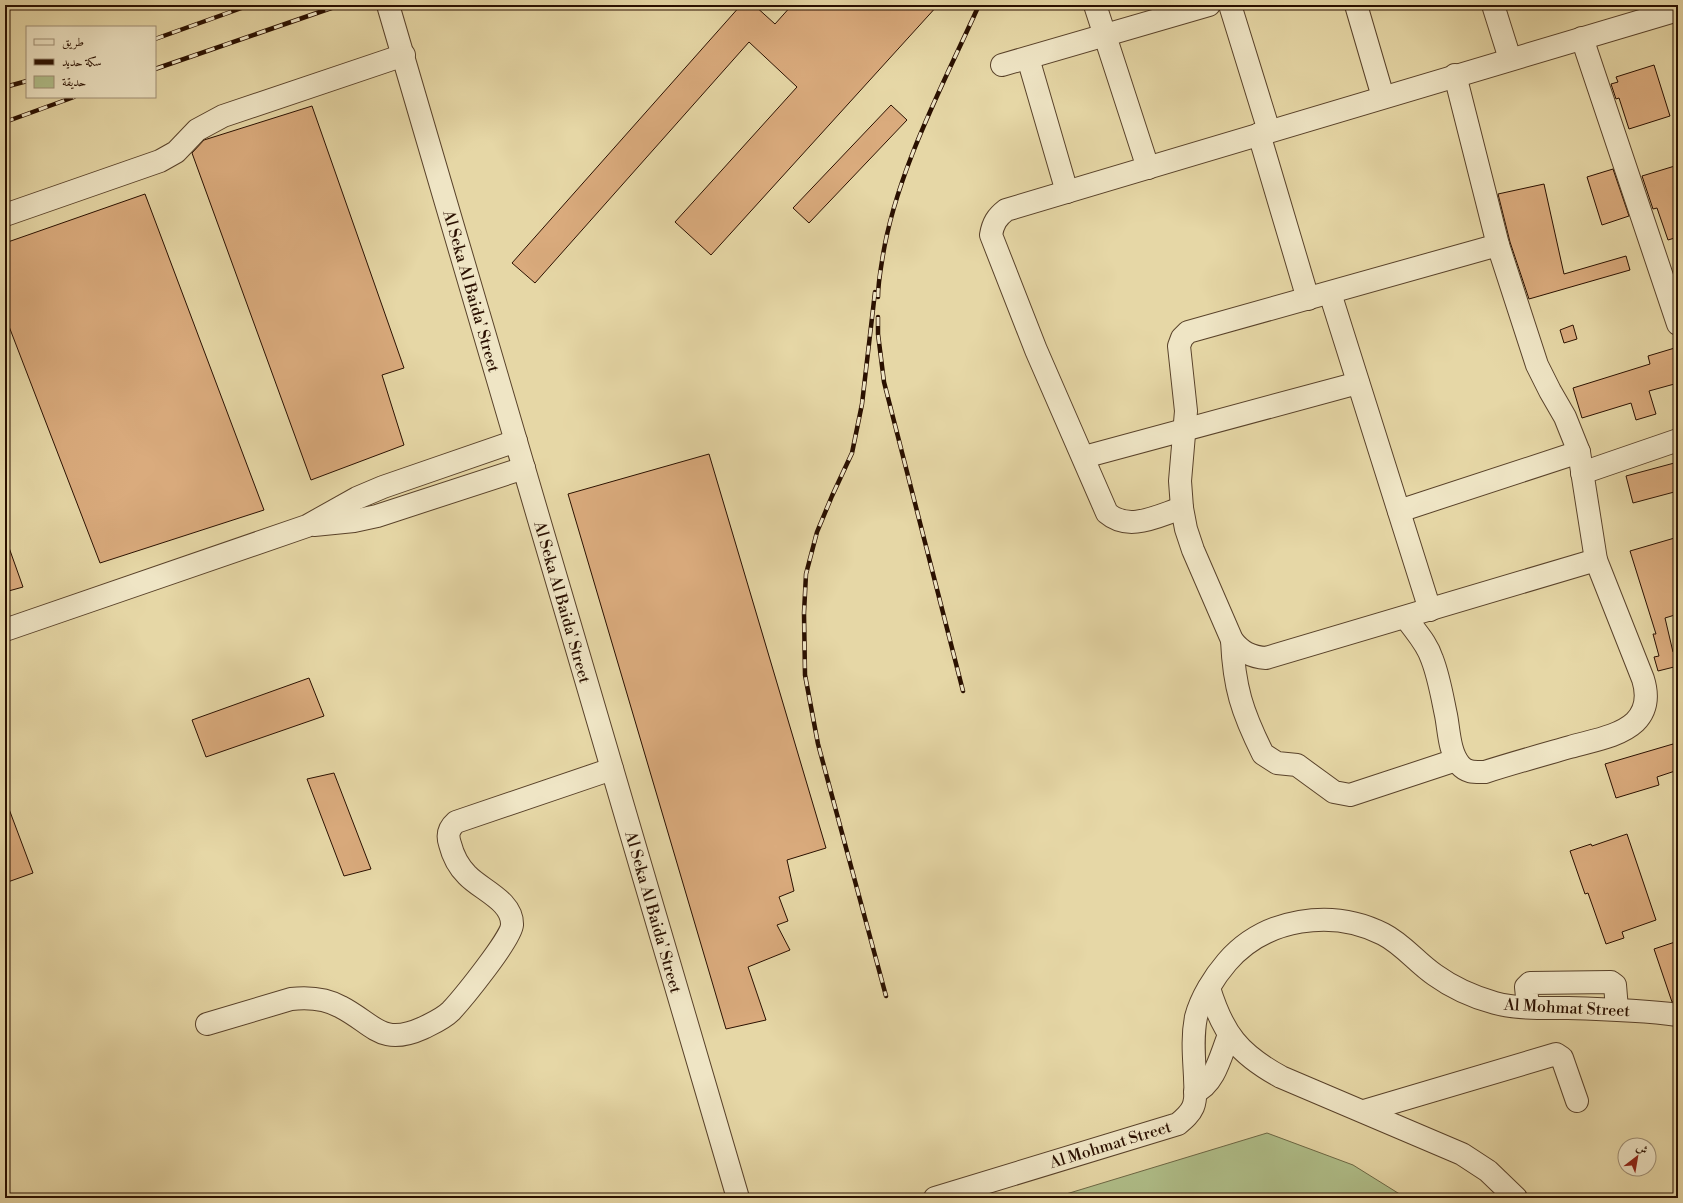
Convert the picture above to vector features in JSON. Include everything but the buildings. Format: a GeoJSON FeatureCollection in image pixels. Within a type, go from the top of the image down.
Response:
{"type":"FeatureCollection","features":[{"type":"Feature","properties":{"kind":"street","name":"Al Seka Al Baida' Street"},"geometry":{"type":"LineString","coordinates":[[388,5],[404,55],[738,1198]]}},
{"type":"Feature","properties":{"kind":"street"},"geometry":{"type":"LineString","coordinates":[[1095,5],[1148,168]]}},
{"type":"Feature","properties":{"kind":"street"},"geometry":{"type":"LineString","coordinates":[[1002,66],[1209,5]]}},
{"type":"Feature","properties":{"kind":"street"},"geometry":{"type":"LineString","coordinates":[[1230,5],[1308,299]]}},
{"type":"Feature","properties":{"kind":"street"},"geometry":{"type":"LineString","coordinates":[[1356,5],[1383,97]]}},
{"type":"Feature","properties":{"kind":"street"},"geometry":{"type":"LineString","coordinates":[[1493,5],[1510,59]]}},
{"type":"Feature","properties":{"kind":"street"},"geometry":{"type":"LineString","coordinates":[[1182,508],[1135,523],[1122,522],[1114,519],[1107,513],[1102,504],[1084,457],[1036,350],[991,235],[993,225],[998,216],[1006,210],[1455,75],[1678,10]]}},
{"type":"Feature","properties":{"kind":"street"},"geometry":{"type":"LineString","coordinates":[[1582,38],[1678,324]]}},
{"type":"Feature","properties":{"kind":"street"},"geometry":{"type":"LineString","coordinates":[[5,215],[160,161],[176,152],[197,130],[223,116],[404,55]]}},
{"type":"Feature","properties":{"kind":"street"},"geometry":{"type":"LineString","coordinates":[[1028,58],[1067,192]]}},
{"type":"Feature","properties":{"kind":"street"},"geometry":{"type":"LineString","coordinates":[[1406,618],[1432,658],[1456,760],[1466,770],[1473,772],[1485,772],[1608,736],[1634,722],[1642,714],[1646,703],[1646,691],[1643,679],[1596,560],[1581,463],[1565,417],[1550,392],[1537,365],[1498,245],[1455,75]]}},
{"type":"Feature","properties":{"kind":"street"},"geometry":{"type":"LineString","coordinates":[[1498,245],[1330,293],[1196,328],[1188,332],[1182,338],[1179,346],[1184,391],[1186,430],[1180,475],[1182,508],[1186,529],[1193,550],[1232,640],[1246,654],[1256,658],[1266,658],[1406,618],[1596,560]]}},
{"type":"Feature","properties":{"kind":"street"},"geometry":{"type":"LineString","coordinates":[[1330,293],[1430,610]]}},
{"type":"Feature","properties":{"kind":"street"},"geometry":{"type":"LineString","coordinates":[[1084,457],[1358,383]]}},
{"type":"Feature","properties":{"kind":"street"},"geometry":{"type":"LineString","coordinates":[[1399,512],[1581,463],[1678,440]]}},
{"type":"Feature","properties":{"kind":"street"},"geometry":{"type":"LineString","coordinates":[[5,630],[307,526],[357,498],[383,487],[516,441]]}},
{"type":"Feature","properties":{"kind":"street"},"geometry":{"type":"LineString","coordinates":[[307,526],[330,524],[377,516],[524,468]]}},
{"type":"Feature","properties":{"kind":"street"},"geometry":{"type":"LineString","coordinates":[[1232,640],[1233,671],[1240,701],[1263,754],[1269,759],[1277,763],[1297,765],[1334,792],[1350,795],[1456,760]]}},
{"type":"Feature","properties":{"kind":"street"},"geometry":{"type":"LineString","coordinates":[[207,1024],[291,999],[311,998],[340,1006],[377,1031],[391,1035],[410,1033],[440,1019],[456,1005],[507,938],[512,925],[509,911],[505,905],[473,880],[457,862],[448,838],[452,825],[456,822],[612,769]]}},
{"type":"Feature","properties":{"kind":"street","name":"Al Mohmat Street"},"geometry":{"type":"LineString","coordinates":[[935,1198],[1178,1124],[1188,1116],[1194,1106],[1193,1036],[1197,1016],[1209,988],[1227,962],[1243,947],[1260,935],[1294,923],[1322,919],[1343,920],[1364,926],[1383,934],[1401,946],[1434,975],[1454,988],[1497,1004],[1528,1007],[1617,1009],[1678,1015]]}},
{"type":"Feature","properties":{"kind":"street"},"geometry":{"type":"LineString","coordinates":[[1209,988],[1216,1010],[1229,1036],[1244,1052],[1262,1066],[1281,1077],[1364,1110],[1462,1154],[1488,1171],[1516,1198]]}},
{"type":"Feature","properties":{"kind":"street"},"geometry":{"type":"LineString","coordinates":[[1195,1092],[1202,1090],[1211,1079],[1229,1036]]}},
{"type":"Feature","properties":{"kind":"street"},"geometry":{"type":"LineString","coordinates":[[1364,1110],[1556,1054],[1562,1058],[1577,1101]]}},
{"type":"Feature","properties":{"kind":"green space"},"geometry":{"type":"Polygon","coordinates":[[[1267,1133],[1353,1165],[1406,1198],[1053,1198],[1267,1133]]]}},
{"type":"Feature","properties":{"kind":"railway"},"geometry":{"type":"LineString","coordinates":[[156,39],[250,5]]}},
{"type":"Feature","properties":{"kind":"railway"},"geometry":{"type":"LineString","coordinates":[[156,69],[340,5]]}},
{"type":"Feature","properties":{"kind":"railway"},"geometry":{"type":"LineString","coordinates":[[878,297],[882,261],[888,228],[909,163],[936,98],[979,5]]}},
{"type":"Feature","properties":{"kind":"railway"},"geometry":{"type":"LineString","coordinates":[[5,87],[26,81]]}},
{"type":"Feature","properties":{"kind":"railway"},"geometry":{"type":"LineString","coordinates":[[5,122],[71,98]]}},
{"type":"Feature","properties":{"kind":"railway"},"geometry":{"type":"LineString","coordinates":[[875,292],[862,404],[852,453],[817,532],[806,574],[804,613],[805,675],[818,744],[886,996]]}},
{"type":"Feature","properties":{"kind":"railway"},"geometry":{"type":"LineString","coordinates":[[878,317],[878,334],[884,382],[963,691]]}}]}
